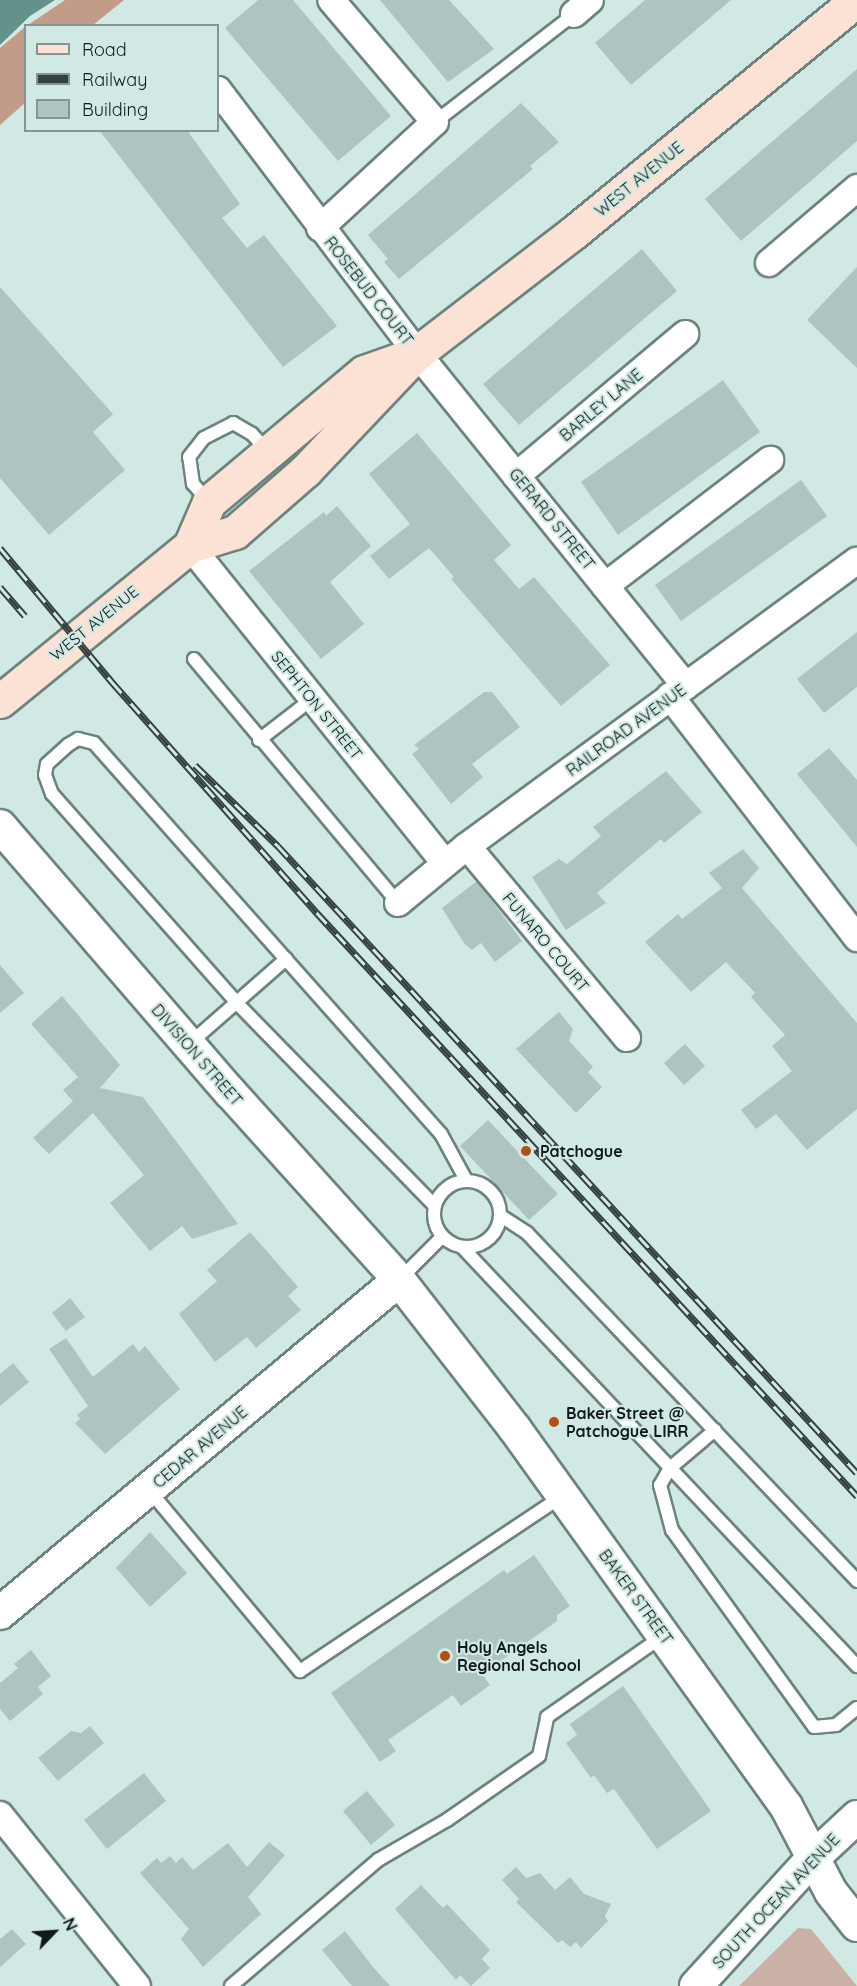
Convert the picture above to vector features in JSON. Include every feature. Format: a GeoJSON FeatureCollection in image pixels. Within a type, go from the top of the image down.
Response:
{"type":"FeatureCollection","features":[{"type":"Feature","properties":{"kind":"main road","name":"WEST AVENUE"},"geometry":{"type":"LineString","coordinates":[[0,701],[190,546],[235,532],[306,470],[417,353],[573,233],[854,7]]}},
{"type":"Feature","properties":{"kind":"main road","name":"WEST AVENUE"},"geometry":{"type":"LineString","coordinates":[[190,546],[209,502],[364,372],[417,353]]}},
{"type":"Feature","properties":{"kind":"street"},"geometry":{"type":"LineString","coordinates":[[331,0],[435,122]]}},
{"type":"Feature","properties":{"kind":"street","name":"ROSEBUD COURT"},"geometry":{"type":"LineString","coordinates":[[219,91],[320,228],[417,353]]}},
{"type":"Feature","properties":{"kind":"street","name":"ROSEBUD COURT"},"geometry":{"type":"LineString","coordinates":[[320,228],[435,122]]}},
{"type":"Feature","properties":{"kind":"street"},"geometry":{"type":"LineString","coordinates":[[769,263],[857,188]]}},
{"type":"Feature","properties":{"kind":"street","name":"BARLEY LANE"},"geometry":{"type":"LineString","coordinates":[[516,476],[685,334]]}},
{"type":"Feature","properties":{"kind":"street","name":"GERARD STREET"},"geometry":{"type":"LineString","coordinates":[[417,353],[605,585],[678,691],[857,938]]}},
{"type":"Feature","properties":{"kind":"street"},"geometry":{"type":"LineString","coordinates":[[605,585],[770,460]]}},
{"type":"Feature","properties":{"kind":"street","name":"SEPHTON STREET"},"geometry":{"type":"LineString","coordinates":[[190,546],[445,863]]}},
{"type":"Feature","properties":{"kind":"street","name":"RAILROAD AVENUE"},"geometry":{"type":"LineString","coordinates":[[398,903],[467,846],[857,561]]}},
{"type":"Feature","properties":{"kind":"street","name":"DIVISION STREET"},"geometry":{"type":"LineString","coordinates":[[0,826],[188,1045],[399,1280]]}},
{"type":"Feature","properties":{"kind":"street","name":"FUNARO COURT"},"geometry":{"type":"LineString","coordinates":[[467,846],[627,1038]]}},
{"type":"Feature","properties":{"kind":"street","name":"CEDAR AVENUE"},"geometry":{"type":"LineString","coordinates":[[0,1613],[399,1280]]}},
{"type":"Feature","properties":{"kind":"street","name":"BAKER STREET"},"geometry":{"type":"LineString","coordinates":[[399,1280],[563,1495],[786,1806],[833,1895],[857,1924]]}},
{"type":"Feature","properties":{"kind":"street"},"geometry":{"type":"LineString","coordinates":[[0,1815],[137,1986]]}},
{"type":"Feature","properties":{"kind":"street","name":"SOUTH OCEAN AVENUE"},"geometry":{"type":"LineString","coordinates":[[696,1986],[813,1858],[857,1817]]}},
{"type":"Feature","properties":{"kind":"lane"},"geometry":{"type":"LineString","coordinates":[[435,122],[582,7]]}},
{"type":"Feature","properties":{"kind":"lane"},"geometry":{"type":"LineString","coordinates":[[209,502],[193,484],[189,457],[204,438],[233,423],[252,434],[268,453]]}},
{"type":"Feature","properties":{"kind":"lane"},"geometry":{"type":"LineString","coordinates":[[194,659],[259,740],[398,903]]}},
{"type":"Feature","properties":{"kind":"lane"},"geometry":{"type":"LineString","coordinates":[[259,740],[312,699]]}},
{"type":"Feature","properties":{"kind":"lane"},"geometry":{"type":"LineString","coordinates":[[434,1205],[238,1004],[52,794],[45,776],[47,764],[68,745],[78,739],[94,743],[441,1134],[466,1180]]}},
{"type":"Feature","properties":{"kind":"lane"},"geometry":{"type":"LineString","coordinates":[[188,1045],[238,1004],[285,959]]}},
{"type":"Feature","properties":{"kind":"lane"},"geometry":{"type":"LineString","coordinates":[[462,1247],[483,1243],[492,1236],[501,1216],[495,1195],[487,1187],[466,1180],[446,1187],[434,1205],[436,1227],[442,1237],[462,1247],[857,1666]]}},
{"type":"Feature","properties":{"kind":"lane"},"geometry":{"type":"LineString","coordinates":[[501,1216],[527,1233],[857,1581]]}},
{"type":"Feature","properties":{"kind":"lane"},"geometry":{"type":"LineString","coordinates":[[399,1280],[442,1237]]}},
{"type":"Feature","properties":{"kind":"lane"},"geometry":{"type":"LineString","coordinates":[[715,1430],[670,1468],[660,1485],[662,1503],[672,1530],[796,1706],[814,1727],[836,1725],[857,1708]]}},
{"type":"Feature","properties":{"kind":"lane"},"geometry":{"type":"LineString","coordinates":[[149,1490],[300,1671],[563,1495]]}},
{"type":"Feature","properties":{"kind":"lane"},"geometry":{"type":"LineString","coordinates":[[231,1986],[378,1860],[447,1821],[539,1756],[548,1717],[664,1635]]}},
{"type":"Feature","properties":{"kind":"shaded area"},"geometry":{"type":"Polygon","coordinates":[[[0,0],[55,0],[30,16],[0,45],[0,0]]]}},
{"type":"Feature","properties":{"kind":"shaded area"},"geometry":{"type":"Polygon","coordinates":[[[65,0],[124,0],[94,24],[29,24],[65,0]]]}},
{"type":"Feature","properties":{"kind":"shaded area"},"geometry":{"type":"Polygon","coordinates":[[[24,28],[24,104],[0,125],[0,48],[24,28]]]}},
{"type":"Feature","properties":{"kind":"shaded area"},"geometry":{"type":"Polygon","coordinates":[[[798,1928],[811,1929],[857,1986],[739,1986],[798,1928]]]}},
{"type":"Feature","properties":{"kind":"building"},"geometry":{"type":"Polygon","coordinates":[[[258,0],[293,0],[391,116],[338,161],[225,28],[258,0]]]}},
{"type":"Feature","properties":{"kind":"building"},"geometry":{"type":"Polygon","coordinates":[[[380,0],[449,0],[494,49],[448,82],[380,0]]]}},
{"type":"Feature","properties":{"kind":"building"},"geometry":{"type":"Polygon","coordinates":[[[645,0],[731,0],[631,85],[595,43],[645,0]]]}},
{"type":"Feature","properties":{"kind":"building"},"geometry":{"type":"Polygon","coordinates":[[[857,69],[857,141],[741,241],[705,199],[857,69]]]}},
{"type":"Feature","properties":{"kind":"building"},"geometry":{"type":"Polygon","coordinates":[[[521,103],[559,142],[530,166],[533,169],[399,279],[384,262],[388,259],[368,235],[521,103]]]}},
{"type":"Feature","properties":{"kind":"building"},"geometry":{"type":"Polygon","coordinates":[[[101,132],[188,132],[240,204],[222,218],[247,248],[264,235],[337,326],[283,367],[101,132]]]}},
{"type":"Feature","properties":{"kind":"building"},"geometry":{"type":"Polygon","coordinates":[[[642,249],[677,291],[519,425],[483,384],[642,249]]]}},
{"type":"Feature","properties":{"kind":"building"},"geometry":{"type":"Polygon","coordinates":[[[857,267],[857,368],[807,320],[857,267]]]}},
{"type":"Feature","properties":{"kind":"building"},"geometry":{"type":"Polygon","coordinates":[[[0,287],[113,414],[93,432],[125,470],[49,535],[0,478],[0,287]]]}},
{"type":"Feature","properties":{"kind":"building"},"geometry":{"type":"Polygon","coordinates":[[[723,380],[760,432],[618,535],[581,482],[723,380]]]}},
{"type":"Feature","properties":{"kind":"building"},"geometry":{"type":"Polygon","coordinates":[[[417,433],[511,545],[494,560],[519,589],[534,577],[610,665],[561,706],[451,579],[454,577],[429,548],[389,579],[370,556],[410,524],[369,474],[417,433]]]}},
{"type":"Feature","properties":{"kind":"building"},"geometry":{"type":"Polygon","coordinates":[[[801,480],[827,516],[681,621],[655,585],[801,480]]]}},
{"type":"Feature","properties":{"kind":"building"},"geometry":{"type":"Polygon","coordinates":[[[337,506],[371,546],[330,582],[364,624],[321,659],[249,571],[324,512],[326,516],[337,506]]]}},
{"type":"Feature","properties":{"kind":"building"},"geometry":{"type":"Polygon","coordinates":[[[857,632],[857,687],[824,713],[797,679],[857,632]]]}},
{"type":"Feature","properties":{"kind":"building"},"geometry":{"type":"Polygon","coordinates":[[[484,692],[492,692],[520,727],[472,764],[483,777],[451,804],[412,754],[419,749],[414,745],[484,692]]]}},
{"type":"Feature","properties":{"kind":"building"},"geometry":{"type":"Polygon","coordinates":[[[829,748],[857,780],[857,847],[797,774],[829,748]]]}},
{"type":"Feature","properties":{"kind":"building"},"geometry":{"type":"Polygon","coordinates":[[[666,771],[702,812],[664,843],[661,839],[597,893],[606,903],[566,930],[532,877],[559,859],[567,864],[601,836],[593,827],[666,771]]]}},
{"type":"Feature","properties":{"kind":"building"},"geometry":{"type":"Polygon","coordinates":[[[743,849],[759,868],[742,888],[857,1023],[857,1109],[807,1150],[776,1114],[756,1129],[741,1110],[792,1071],[772,1046],[785,1035],[751,997],[755,993],[726,962],[691,992],[645,942],[678,914],[682,919],[722,888],[709,873],[743,849]]]}},
{"type":"Feature","properties":{"kind":"building"},"geometry":{"type":"Polygon","coordinates":[[[477,881],[522,941],[495,962],[481,943],[472,950],[464,943],[442,908],[477,881]]]}},
{"type":"Feature","properties":{"kind":"building"},"geometry":{"type":"Polygon","coordinates":[[[0,965],[24,993],[0,1013],[0,965]]]}},
{"type":"Feature","properties":{"kind":"building"},"geometry":{"type":"Polygon","coordinates":[[[62,996],[120,1065],[100,1088],[143,1097],[238,1224],[192,1239],[182,1226],[150,1251],[110,1203],[144,1175],[93,1113],[49,1154],[33,1138],[73,1101],[63,1090],[78,1077],[31,1024],[62,996]]]}},
{"type":"Feature","properties":{"kind":"building"},"geometry":{"type":"Polygon","coordinates":[[[559,1012],[573,1029],[569,1041],[593,1067],[588,1072],[602,1087],[576,1113],[516,1049],[559,1012]]]}},
{"type":"Feature","properties":{"kind":"building"},"geometry":{"type":"Polygon","coordinates":[[[685,1044],[705,1066],[684,1085],[664,1063],[685,1044]]]}},
{"type":"Feature","properties":{"kind":"building","name":"Patchogue"},"geometry":{"type":"Polygon","coordinates":[[[488,1120],[558,1194],[529,1220],[460,1146],[488,1120]]]}},
{"type":"Feature","properties":{"kind":"building"},"geometry":{"type":"Polygon","coordinates":[[[250,1232],[298,1287],[288,1296],[301,1310],[256,1348],[247,1337],[215,1362],[179,1314],[217,1281],[207,1270],[250,1232]]]}},
{"type":"Feature","properties":{"kind":"building"},"geometry":{"type":"Polygon","coordinates":[[[70,1298],[85,1317],[66,1331],[52,1313],[70,1298]]]}},
{"type":"Feature","properties":{"kind":"building"},"geometry":{"type":"Polygon","coordinates":[[[66,1338],[93,1377],[133,1344],[139,1352],[145,1346],[180,1389],[105,1454],[75,1423],[80,1419],[77,1415],[88,1406],[49,1349],[66,1338]]]}},
{"type":"Feature","properties":{"kind":"building"},"geometry":{"type":"Polygon","coordinates":[[[13,1363],[29,1382],[0,1406],[0,1374],[13,1363]]]}},
{"type":"Feature","properties":{"kind":"building"},"geometry":{"type":"Polygon","coordinates":[[[150,1532],[187,1573],[150,1607],[116,1568],[150,1532]]]}},
{"type":"Feature","properties":{"kind":"building","name":"Holy Angels Regional School"},"geometry":{"type":"Polygon","coordinates":[[[534,1555],[570,1606],[557,1615],[557,1621],[482,1674],[490,1685],[461,1706],[453,1695],[388,1740],[396,1751],[380,1762],[331,1693],[504,1570],[507,1574],[534,1555]]]}},
{"type":"Feature","properties":{"kind":"building"},"geometry":{"type":"Polygon","coordinates":[[[31,1650],[51,1676],[38,1687],[43,1694],[10,1721],[0,1709],[0,1683],[18,1668],[14,1664],[31,1650]]]}},
{"type":"Feature","properties":{"kind":"building","name":"Holy Angels Regional School"},"geometry":{"type":"Polygon","coordinates":[[[623,1686],[711,1811],[657,1849],[614,1789],[607,1793],[594,1775],[591,1778],[566,1743],[577,1735],[570,1724],[623,1686]]]}},
{"type":"Feature","properties":{"kind":"building"},"geometry":{"type":"Polygon","coordinates":[[[90,1726],[104,1743],[58,1781],[38,1758],[71,1731],[81,1733],[90,1726]]]}},
{"type":"Feature","properties":{"kind":"building"},"geometry":{"type":"Polygon","coordinates":[[[144,1773],[166,1801],[107,1849],[84,1820],[144,1773]]]}},
{"type":"Feature","properties":{"kind":"building"},"geometry":{"type":"Polygon","coordinates":[[[367,1791],[395,1825],[371,1845],[343,1811],[367,1791]]]}},
{"type":"Feature","properties":{"kind":"building"},"geometry":{"type":"Polygon","coordinates":[[[269,1842],[285,1855],[248,1897],[261,1914],[203,1967],[181,1939],[189,1929],[140,1873],[157,1858],[161,1863],[170,1856],[176,1863],[182,1857],[193,1870],[228,1843],[247,1867],[269,1842]]]}},
{"type":"Feature","properties":{"kind":"building"},"geometry":{"type":"Polygon","coordinates":[[[516,1867],[526,1878],[540,1873],[555,1890],[570,1877],[584,1894],[611,1904],[605,1916],[608,1921],[581,1948],[576,1942],[570,1947],[562,1940],[558,1943],[516,1902],[519,1899],[502,1880],[516,1867]]]}},
{"type":"Feature","properties":{"kind":"building"},"geometry":{"type":"Polygon","coordinates":[[[421,1885],[443,1908],[447,1904],[490,1950],[482,1959],[490,1968],[471,1986],[460,1975],[456,1980],[395,1909],[421,1885]]]}},
{"type":"Feature","properties":{"kind":"building"},"geometry":{"type":"Polygon","coordinates":[[[12,1929],[26,1944],[0,1967],[0,1939],[12,1929]]]}},
{"type":"Feature","properties":{"kind":"building"},"geometry":{"type":"Polygon","coordinates":[[[345,1931],[390,1986],[352,1986],[322,1950],[345,1931]]]}},
{"type":"Feature","properties":{"kind":"railway"},"geometry":{"type":"LineString","coordinates":[[0,548],[112,682],[317,913],[857,1496]]}},
{"type":"Feature","properties":{"kind":"railway"},"geometry":{"type":"LineString","coordinates":[[0,587],[25,616]]}},
{"type":"Feature","properties":{"kind":"railway"},"geometry":{"type":"LineString","coordinates":[[195,765],[278,846],[857,1473]]}},
{"type":"Feature","properties":{"kind":"place","name":"Patchogue"},"geometry":{"type":"Point","coordinates":[526,1151]}},
{"type":"Feature","properties":{"kind":"place","name":"Baker Street @ Patchogue LIRR"},"geometry":{"type":"Point","coordinates":[554,1422]}},
{"type":"Feature","properties":{"kind":"place","name":"Holy Angels Regional School"},"geometry":{"type":"Point","coordinates":[445,1656]}}]}
